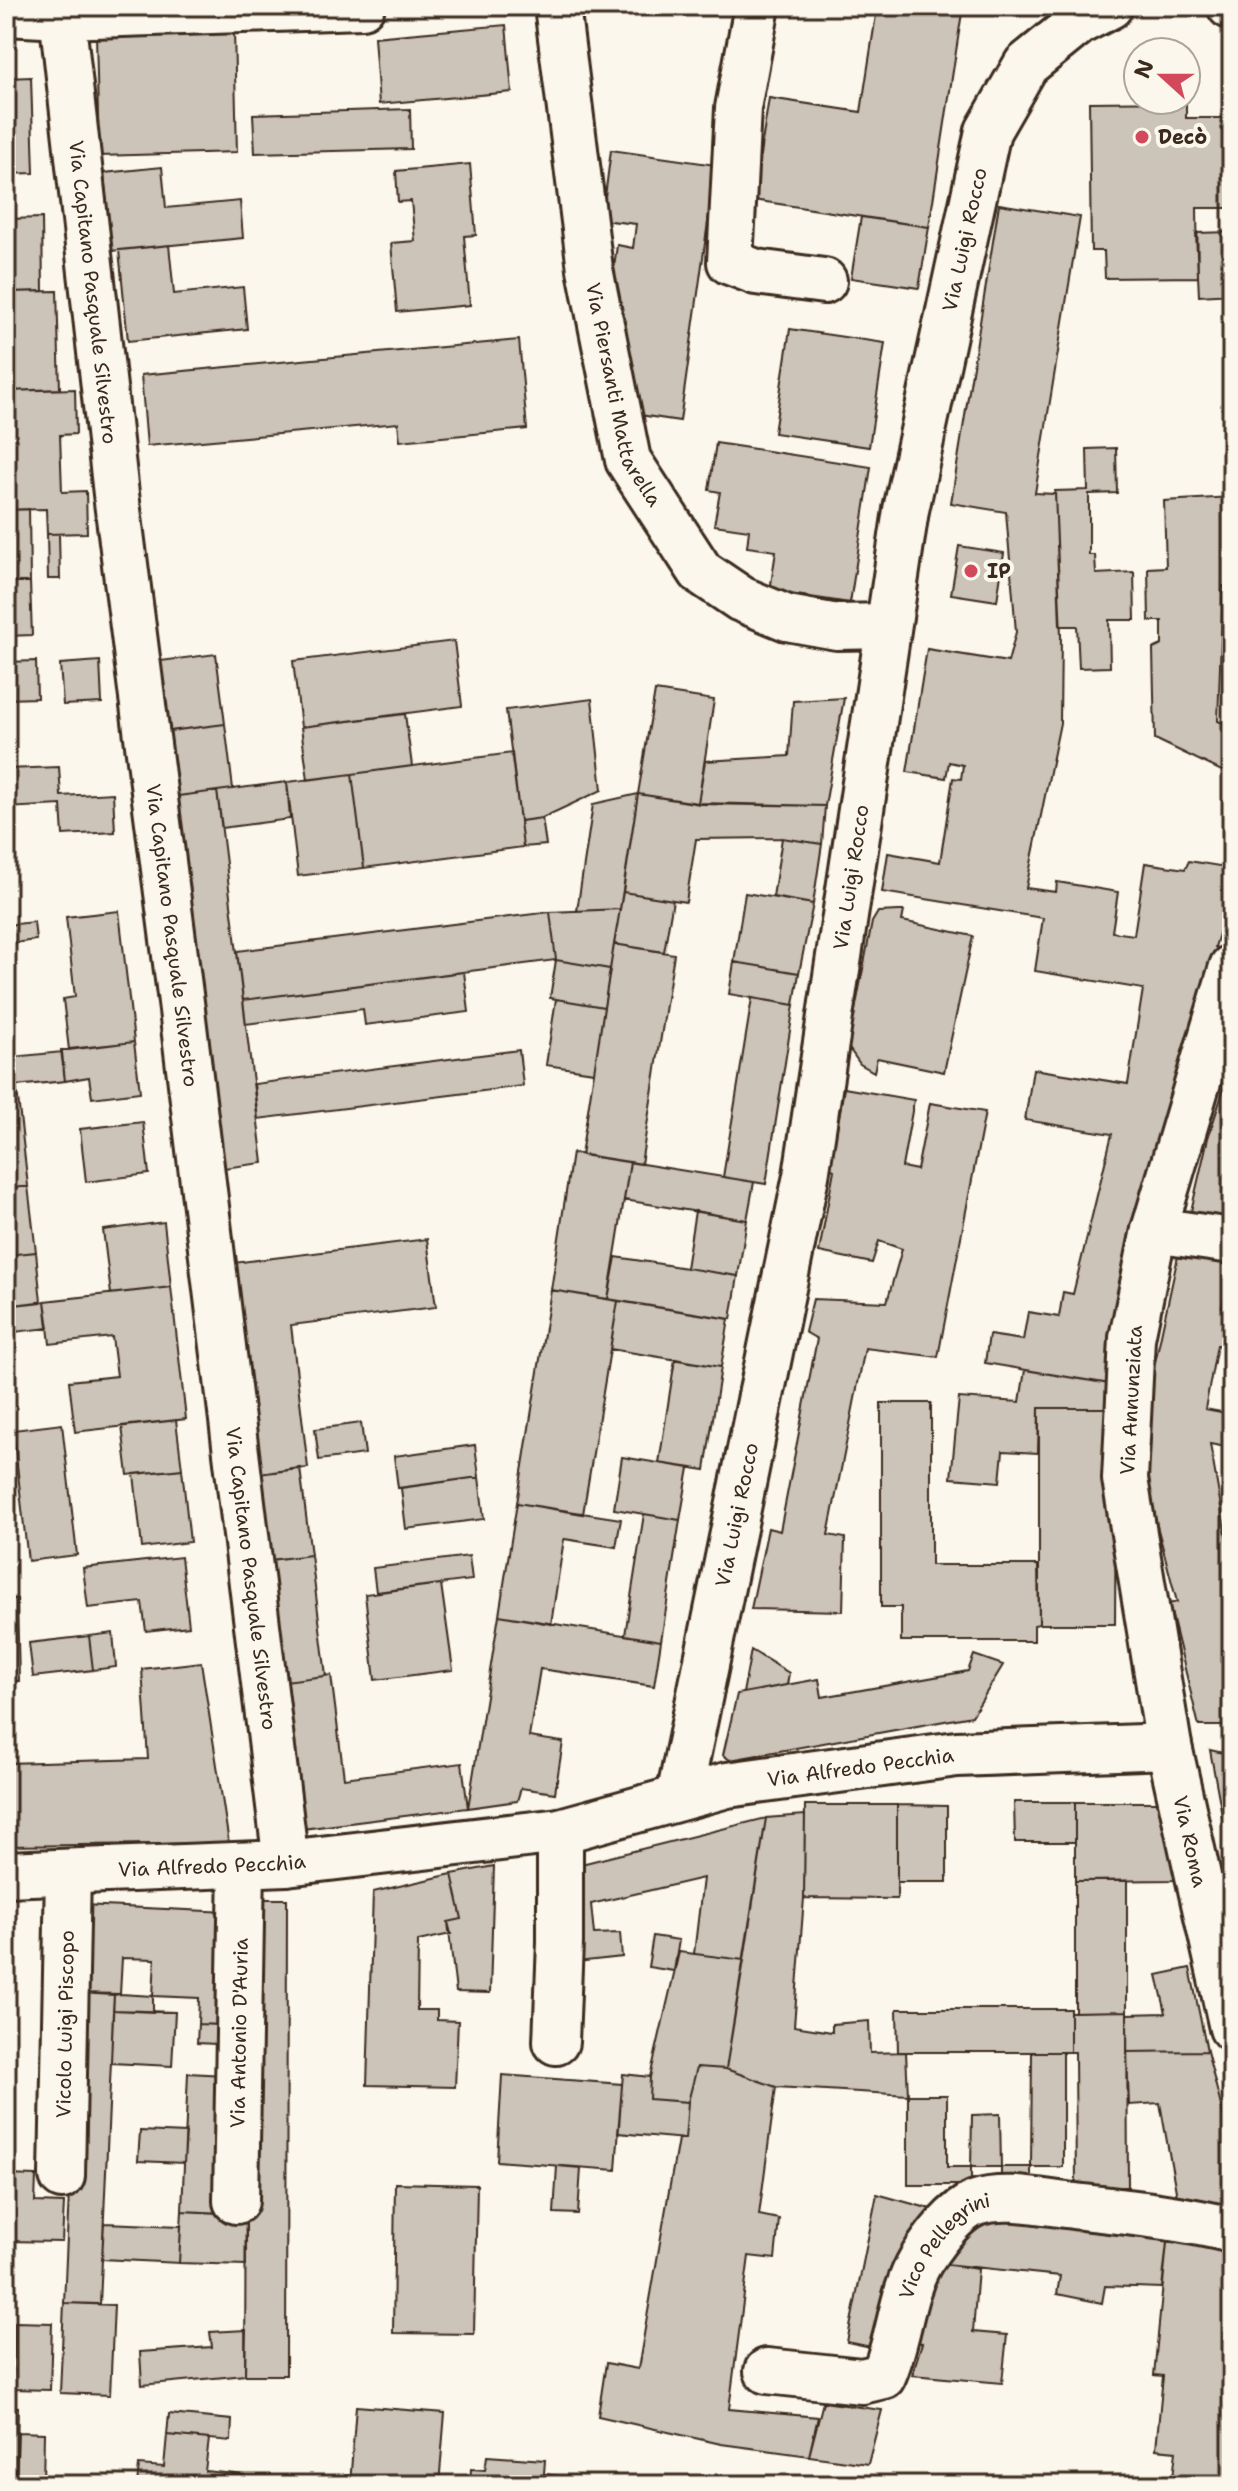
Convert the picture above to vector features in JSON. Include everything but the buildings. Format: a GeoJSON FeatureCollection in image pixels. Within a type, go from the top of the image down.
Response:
{"type":"FeatureCollection","features":[{"type":"Feature","properties":{"kind":"street"},"geometry":{"type":"LineString","coordinates":[[6,13],[362,6]]}},
{"type":"Feature","properties":{"kind":"street","name":"Via Piersanti Mattarella"},"geometry":{"type":"LineString","coordinates":[[557,6],[590,269],[628,460],[701,572],[741,599],[787,618],[825,625],[888,626]]}},
{"type":"Feature","properties":{"kind":"street"},"geometry":{"type":"LineString","coordinates":[[757,6],[738,108],[730,262],[756,272],[824,281]]}},
{"type":"Feature","properties":{"kind":"street","name":"Via Luigi Rocco"},"geometry":{"type":"LineString","coordinates":[[679,1797],[806,1176],[906,510],[988,131],[1026,65],[1079,22],[1110,6]]}},
{"type":"Feature","properties":{"kind":"street","name":"Via Capitano Pasquale Silvestro"},"geometry":{"type":"LineString","coordinates":[[62,11],[116,494],[286,1863]]}},
{"type":"Feature","properties":{"kind":"street","name":"Via Annunziata"},"geometry":{"type":"LineString","coordinates":[[1169,1746],[1125,1479],[1132,1338],[1154,1230],[1232,967]]}},
{"type":"Feature","properties":{"kind":"street"},"geometry":{"type":"LineString","coordinates":[[1154,1230],[1232,1241]]}},
{"type":"Feature","properties":{"kind":"street","name":"Via Alfredo Pecchia"},"geometry":{"type":"LineString","coordinates":[[6,1874],[286,1863],[560,1831],[727,1785],[957,1754],[1169,1746]]}},
{"type":"Feature","properties":{"kind":"street","name":"Via Roma"},"geometry":{"type":"LineString","coordinates":[[1169,1746],[1232,2028]]}},
{"type":"Feature","properties":{"kind":"street"},"geometry":{"type":"LineString","coordinates":[[556,2042],[560,1831]]}},
{"type":"Feature","properties":{"kind":"street","name":"Via Antonio D'Auria"},"geometry":{"type":"LineString","coordinates":[[236,2201],[242,1865]]}},
{"type":"Feature","properties":{"kind":"street","name":"Vicolo Luigi Piscopo"},"geometry":{"type":"LineString","coordinates":[[62,2176],[68,1872]]}},
{"type":"Feature","properties":{"kind":"street","name":"Vico Pellegrini"},"geometry":{"type":"LineString","coordinates":[[767,2371],[862,2381],[883,2376],[891,2360],[909,2286],[921,2260],[963,2210],[977,2203],[1025,2201],[1128,2212],[1232,2230]]}},
{"type":"Feature","properties":{"kind":"place","name":"Decò"},"geometry":{"type":"Point","coordinates":[1142,137]}},
{"type":"Feature","properties":{"kind":"place","name":"IP"},"geometry":{"type":"Point","coordinates":[971,571]}}]}
